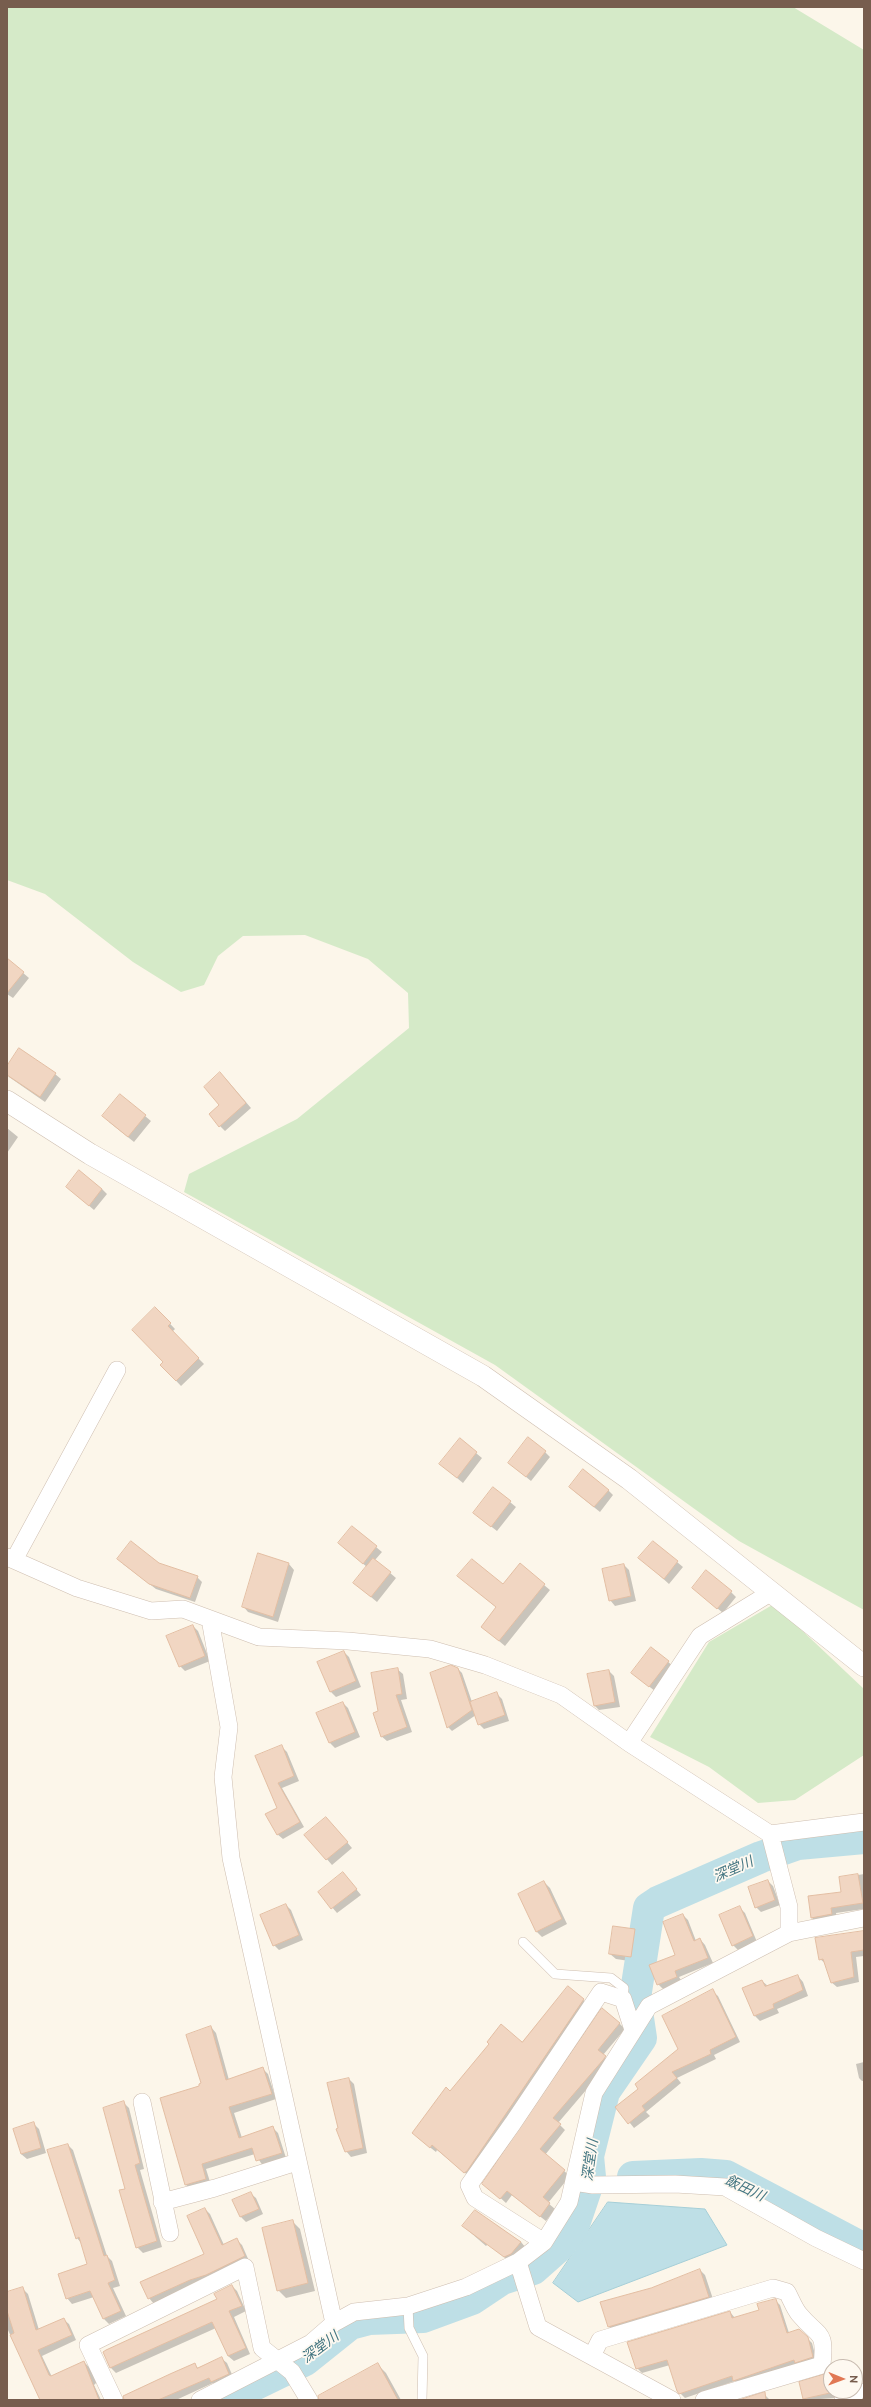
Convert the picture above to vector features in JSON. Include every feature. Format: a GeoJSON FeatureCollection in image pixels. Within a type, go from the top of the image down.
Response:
{"type":"FeatureCollection","features":[{"type":"Feature","properties":{"kind":"street"},"geometry":{"type":"LineString","coordinates":[[7,1101],[90,1154],[483,1376],[629,1479],[770,1593],[864,1666]]}},
{"type":"Feature","properties":{"kind":"street"},"geometry":{"type":"LineString","coordinates":[[117,1370],[10,1559],[77,1588],[151,1611],[184,1609],[259,1638],[348,1641],[430,1649],[485,1665],[561,1695],[629,1743],[770,1834],[864,1822]]}},
{"type":"Feature","properties":{"kind":"street"},"geometry":{"type":"LineString","coordinates":[[629,1743],[700,1636],[770,1593]]}},
{"type":"Feature","properties":{"kind":"street"},"geometry":{"type":"LineString","coordinates":[[210,1619],[228,1727],[224,1777],[231,1858],[297,2162],[334,2323]]}},
{"type":"Feature","properties":{"kind":"street"},"geometry":{"type":"LineString","coordinates":[[770,1834],[789,1907],[789,1932]]}},
{"type":"Feature","properties":{"kind":"street"},"geometry":{"type":"LineString","coordinates":[[200,2400],[311,2344],[334,2323],[354,2312],[408,2306],[466,2287],[518,2262],[544,2242],[582,2184],[594,2093],[649,2006],[789,1932],[864,1918]]}},
{"type":"Feature","properties":{"kind":"street"},"geometry":{"type":"LineString","coordinates":[[544,2242],[475,2198],[469,2185],[513,2123],[601,1992],[623,1999],[633,2030]]}},
{"type":"Feature","properties":{"kind":"street"},"geometry":{"type":"LineString","coordinates":[[142,2102],[162,2202],[170,2233]]}},
{"type":"Feature","properties":{"kind":"street"},"geometry":{"type":"LineString","coordinates":[[162,2202],[215,2188],[297,2162]]}},
{"type":"Feature","properties":{"kind":"street"},"geometry":{"type":"LineString","coordinates":[[582,2184],[675,2184],[725,2187],[816,2238],[864,2261]]}},
{"type":"Feature","properties":{"kind":"street"},"geometry":{"type":"LineString","coordinates":[[518,2262],[538,2327],[672,2400]]}},
{"type":"Feature","properties":{"kind":"street"},"geometry":{"type":"LineString","coordinates":[[114,2400],[88,2345],[244,2268],[262,2348],[292,2372],[309,2400]]}},
{"type":"Feature","properties":{"kind":"street"},"geometry":{"type":"LineString","coordinates":[[592,2356],[600,2340],[773,2288],[787,2292],[799,2314],[820,2332],[824,2345],[822,2365],[704,2400]]}},
{"type":"Feature","properties":{"kind":"lane"},"geometry":{"type":"LineString","coordinates":[[523,1942],[555,1974],[611,1978],[624,1988],[623,1999]]}},
{"type":"Feature","properties":{"kind":"lane"},"geometry":{"type":"LineString","coordinates":[[408,2306],[409,2328],[423,2356],[422,2400]]}},
{"type":"Feature","properties":{"kind":"green space"},"geometry":{"type":"Polygon","coordinates":[[[7,7],[793,7],[864,50],[864,1610],[739,1541],[495,1365],[184,1192],[189,1174],[297,1119],[409,1028],[408,993],[368,959],[305,935],[243,936],[218,956],[204,985],[181,992],[133,962],[45,894],[7,880],[7,7]]]}},
{"type":"Feature","properties":{"kind":"green space"},"geometry":{"type":"Polygon","coordinates":[[[774,1604],[864,1689],[864,1755],[795,1800],[758,1803],[709,1767],[650,1737],[709,1642],[774,1604]]]}},
{"type":"Feature","properties":{"kind":"water"},"geometry":{"type":"Polygon","coordinates":[[[608,2202],[705,2209],[727,2245],[578,2302],[553,2283],[608,2202]]]}},
{"type":"Feature","properties":{"kind":"building"},"geometry":{"type":"Polygon","coordinates":[[[7,958],[24,972],[7,993],[7,958]]]}},
{"type":"Feature","properties":{"kind":"building"},"geometry":{"type":"Polygon","coordinates":[[[19,1048],[56,1073],[40,1097],[7,1075],[7,1066],[19,1048]]]}},
{"type":"Feature","properties":{"kind":"building"},"geometry":{"type":"Polygon","coordinates":[[[220,1072],[246,1103],[219,1127],[209,1114],[219,1105],[204,1087],[220,1072]]]}},
{"type":"Feature","properties":{"kind":"building"},"geometry":{"type":"Polygon","coordinates":[[[120,1094],[146,1115],[128,1137],[102,1116],[120,1094]]]}},
{"type":"Feature","properties":{"kind":"building"},"geometry":{"type":"Polygon","coordinates":[[[79,1170],[102,1189],[89,1206],[66,1187],[79,1170]]]}},
{"type":"Feature","properties":{"kind":"building"},"geometry":{"type":"Polygon","coordinates":[[[155,1307],[171,1323],[168,1326],[199,1358],[176,1381],[160,1365],[163,1362],[132,1330],[155,1307]]]}},
{"type":"Feature","properties":{"kind":"building"},"geometry":{"type":"Polygon","coordinates":[[[528,1437],[546,1451],[526,1477],[508,1463],[528,1437]]]}},
{"type":"Feature","properties":{"kind":"building"},"geometry":{"type":"Polygon","coordinates":[[[460,1438],[477,1452],[457,1478],[439,1464],[460,1438]]]}},
{"type":"Feature","properties":{"kind":"building"},"geometry":{"type":"Polygon","coordinates":[[[583,1469],[609,1490],[594,1507],[569,1487],[583,1469]]]}},
{"type":"Feature","properties":{"kind":"building"},"geometry":{"type":"Polygon","coordinates":[[[493,1487],[511,1501],[491,1527],[473,1513],[493,1487]]]}},
{"type":"Feature","properties":{"kind":"building"},"geometry":{"type":"Polygon","coordinates":[[[352,1526],[377,1546],[363,1564],[338,1543],[352,1526]]]}},
{"type":"Feature","properties":{"kind":"building"},"geometry":{"type":"Polygon","coordinates":[[[131,1541],[159,1563],[198,1576],[190,1598],[149,1584],[117,1559],[131,1541]]]}},
{"type":"Feature","properties":{"kind":"building"},"geometry":{"type":"Polygon","coordinates":[[[653,1541],[678,1561],[664,1579],[638,1558],[653,1541]]]}},
{"type":"Feature","properties":{"kind":"building"},"geometry":{"type":"Polygon","coordinates":[[[258,1553],[289,1563],[273,1617],[242,1607],[258,1553]]]}},
{"type":"Feature","properties":{"kind":"building"},"geometry":{"type":"Polygon","coordinates":[[[373,1558],[391,1572],[371,1597],[353,1583],[373,1558]]]}},
{"type":"Feature","properties":{"kind":"building"},"geometry":{"type":"Polygon","coordinates":[[[472,1559],[503,1584],[520,1563],[545,1584],[499,1641],[481,1627],[496,1607],[457,1576],[472,1559]]]}},
{"type":"Feature","properties":{"kind":"building"},"geometry":{"type":"Polygon","coordinates":[[[624,1564],[631,1596],[609,1601],[602,1569],[624,1564]]]}},
{"type":"Feature","properties":{"kind":"building"},"geometry":{"type":"Polygon","coordinates":[[[706,1570],[732,1591],[717,1609],[692,1588],[706,1570]]]}},
{"type":"Feature","properties":{"kind":"building"},"geometry":{"type":"Polygon","coordinates":[[[193,1625],[205,1656],[179,1667],[166,1636],[193,1625]]]}},
{"type":"Feature","properties":{"kind":"building"},"geometry":{"type":"Polygon","coordinates":[[[651,1647],[669,1661],[649,1687],[631,1673],[651,1647]]]}},
{"type":"Feature","properties":{"kind":"building"},"geometry":{"type":"Polygon","coordinates":[[[344,1651],[356,1681],[330,1692],[317,1662],[344,1651]]]}},
{"type":"Feature","properties":{"kind":"building"},"geometry":{"type":"Polygon","coordinates":[[[451,1665],[458,1668],[472,1710],[447,1728],[430,1673],[451,1665]]]}},
{"type":"Feature","properties":{"kind":"building"},"geometry":{"type":"Polygon","coordinates":[[[398,1668],[402,1694],[396,1695],[407,1727],[381,1737],[373,1713],[378,1711],[371,1673],[398,1668]]]}},
{"type":"Feature","properties":{"kind":"building"},"geometry":{"type":"Polygon","coordinates":[[[609,1670],[615,1702],[594,1706],[587,1674],[609,1670]]]}},
{"type":"Feature","properties":{"kind":"building"},"geometry":{"type":"Polygon","coordinates":[[[497,1692],[505,1715],[478,1725],[470,1702],[497,1692]]]}},
{"type":"Feature","properties":{"kind":"building"},"geometry":{"type":"Polygon","coordinates":[[[343,1702],[355,1732],[329,1743],[316,1713],[343,1702]]]}},
{"type":"Feature","properties":{"kind":"building"},"geometry":{"type":"Polygon","coordinates":[[[282,1745],[294,1776],[278,1783],[300,1822],[277,1835],[265,1814],[277,1808],[255,1756],[282,1745]]]}},
{"type":"Feature","properties":{"kind":"building"},"geometry":{"type":"Polygon","coordinates":[[[326,1817],[348,1842],[326,1860],[304,1835],[326,1817]]]}},
{"type":"Feature","properties":{"kind":"building"},"geometry":{"type":"Polygon","coordinates":[[[343,1872],[357,1889],[331,1909],[318,1892],[343,1872]]]}},
{"type":"Feature","properties":{"kind":"building"},"geometry":{"type":"Polygon","coordinates":[[[858,1874],[863,1903],[831,1908],[832,1914],[811,1918],[808,1896],[841,1892],[839,1877],[858,1874]]]}},
{"type":"Feature","properties":{"kind":"building"},"geometry":{"type":"Polygon","coordinates":[[[768,1880],[775,1900],[755,1908],[748,1887],[768,1880]]]}},
{"type":"Feature","properties":{"kind":"building"},"geometry":{"type":"Polygon","coordinates":[[[544,1881],[562,1919],[536,1932],[518,1894],[544,1881]]]}},
{"type":"Feature","properties":{"kind":"building"},"geometry":{"type":"Polygon","coordinates":[[[286,1904],[299,1935],[273,1946],[260,1915],[286,1904]]]}},
{"type":"Feature","properties":{"kind":"building"},"geometry":{"type":"Polygon","coordinates":[[[740,1906],[753,1936],[732,1946],[719,1915],[740,1906]]]}},
{"type":"Feature","properties":{"kind":"building"},"geometry":{"type":"Polygon","coordinates":[[[683,1914],[694,1941],[700,1938],[708,1958],[675,1971],[677,1977],[657,1985],[649,1965],[675,1955],[663,1922],[683,1914]]]}},
{"type":"Feature","properties":{"kind":"building"},"geometry":{"type":"Polygon","coordinates":[[[613,1926],[635,1929],[631,1957],[609,1954],[613,1926]]]}},
{"type":"Feature","properties":{"kind":"building"},"geometry":{"type":"Polygon","coordinates":[[[864,1931],[864,1950],[851,1952],[854,1977],[831,1983],[823,1959],[819,1960],[815,1938],[864,1931]]]}},
{"type":"Feature","properties":{"kind":"building"},"geometry":{"type":"Polygon","coordinates":[[[798,1975],[803,1990],[773,2004],[774,2008],[754,2016],[742,1988],[762,1980],[765,1986],[798,1975]]]}},
{"type":"Feature","properties":{"kind":"building"},"geometry":{"type":"Polygon","coordinates":[[[568,1986],[584,1999],[467,2171],[464,2173],[432,2145],[430,2148],[412,2133],[446,2087],[450,2091],[489,2044],[487,2042],[501,2024],[522,2042],[568,1986]]]}},
{"type":"Feature","properties":{"kind":"building"},"geometry":{"type":"Polygon","coordinates":[[[713,1989],[736,2037],[710,2050],[711,2054],[672,2072],[677,2078],[642,2106],[645,2110],[628,2124],[615,2107],[638,2089],[635,2084],[678,2049],[662,2016],[713,1989]]]}},
{"type":"Feature","properties":{"kind":"building"},"geometry":{"type":"Polygon","coordinates":[[[602,2008],[620,2023],[598,2050],[606,2056],[553,2118],[561,2124],[540,2149],[565,2170],[543,2197],[550,2203],[540,2217],[507,2191],[500,2199],[482,2184],[602,2008]]]}},
{"type":"Feature","properties":{"kind":"building"},"geometry":{"type":"Polygon","coordinates":[[[211,2026],[226,2080],[263,2067],[272,2094],[229,2107],[239,2138],[273,2126],[282,2153],[256,2161],[252,2148],[202,2164],[206,2179],[185,2185],[160,2098],[199,2086],[201,2083],[186,2035],[211,2026]]]}},
{"type":"Feature","properties":{"kind":"building"},"geometry":{"type":"Polygon","coordinates":[[[349,2078],[363,2148],[345,2152],[336,2129],[338,2128],[327,2083],[349,2078]]]}},
{"type":"Feature","properties":{"kind":"building"},"geometry":{"type":"Polygon","coordinates":[[[124,2101],[140,2163],[135,2165],[157,2241],[136,2248],[119,2190],[125,2189],[103,2108],[124,2101]]]}},
{"type":"Feature","properties":{"kind":"building"},"geometry":{"type":"Polygon","coordinates":[[[34,2122],[41,2148],[21,2154],[13,2129],[34,2122]]]}},
{"type":"Feature","properties":{"kind":"building"},"geometry":{"type":"Polygon","coordinates":[[[68,2144],[104,2256],[107,2255],[115,2280],[108,2283],[121,2311],[103,2319],[90,2291],[66,2299],[58,2274],[87,2264],[79,2237],[76,2239],[47,2150],[68,2144]]]}},
{"type":"Feature","properties":{"kind":"building"},"geometry":{"type":"Polygon","coordinates":[[[251,2192],[259,2209],[240,2217],[232,2200],[251,2192]]]}},
{"type":"Feature","properties":{"kind":"building"},"geometry":{"type":"Polygon","coordinates":[[[205,2208],[222,2245],[237,2238],[245,2256],[206,2275],[190,2280],[148,2299],[140,2282],[204,2254],[187,2216],[205,2208]]]}},
{"type":"Feature","properties":{"kind":"building"},"geometry":{"type":"Polygon","coordinates":[[[475,2210],[521,2242],[511,2254],[504,2257],[462,2226],[475,2210]]]}},
{"type":"Feature","properties":{"kind":"building"},"geometry":{"type":"Polygon","coordinates":[[[293,2220],[308,2283],[277,2291],[262,2228],[293,2220]]]}},
{"type":"Feature","properties":{"kind":"building"},"geometry":{"type":"Polygon","coordinates":[[[700,2269],[709,2297],[608,2327],[600,2302],[651,2288],[700,2269]]]}},
{"type":"Feature","properties":{"kind":"building"},"geometry":{"type":"Polygon","coordinates":[[[232,2285],[242,2306],[229,2311],[246,2348],[228,2356],[212,2322],[110,2368],[103,2352],[217,2299],[214,2294],[232,2285]]]}},
{"type":"Feature","properties":{"kind":"building"},"geometry":{"type":"Polygon","coordinates":[[[23,2287],[36,2330],[64,2318],[72,2335],[38,2350],[49,2375],[51,2376],[84,2361],[99,2400],[40,2400],[10,2335],[14,2333],[7,2311],[7,2292],[23,2287]]]}},
{"type":"Feature","properties":{"kind":"building"},"geometry":{"type":"Polygon","coordinates":[[[776,2299],[787,2333],[799,2329],[808,2337],[813,2357],[795,2363],[794,2360],[733,2381],[732,2376],[679,2394],[667,2360],[636,2369],[627,2342],[730,2311],[732,2318],[759,2310],[757,2304],[776,2299]]]}},
{"type":"Feature","properties":{"kind":"building"},"geometry":{"type":"Polygon","coordinates":[[[222,2357],[229,2374],[211,2382],[209,2378],[158,2400],[124,2400],[123,2396],[195,2363],[197,2368],[222,2357]]]}},
{"type":"Feature","properties":{"kind":"building"},"geometry":{"type":"Polygon","coordinates":[[[378,2363],[398,2400],[319,2400],[318,2396],[378,2363]]]}},
{"type":"Feature","properties":{"kind":"building"},"geometry":{"type":"Polygon","coordinates":[[[823,2375],[823,2395],[803,2399],[799,2382],[823,2375]]]}},
{"type":"Feature","properties":{"kind":"building"},"geometry":{"type":"Polygon","coordinates":[[[765,2392],[766,2400],[739,2400],[765,2392]]]}},
{"type":"Feature","properties":{"kind":"waterway","name":"深堂川"},"geometry":{"type":"LineString","coordinates":[[223,2400],[305,2360],[350,2324],[369,2319],[423,2317],[472,2299],[502,2279],[533,2269],[559,2246],[573,2227],[590,2177],[588,2156],[604,2092],[641,2038],[635,1998],[649,1908],[658,1902],[761,1857],[798,1844],[864,1838]]}},
{"type":"Feature","properties":{"kind":"waterway","name":"飯田川"},"geometry":{"type":"LineString","coordinates":[[633,2177],[701,2174],[726,2176],[864,2249]]}}]}
